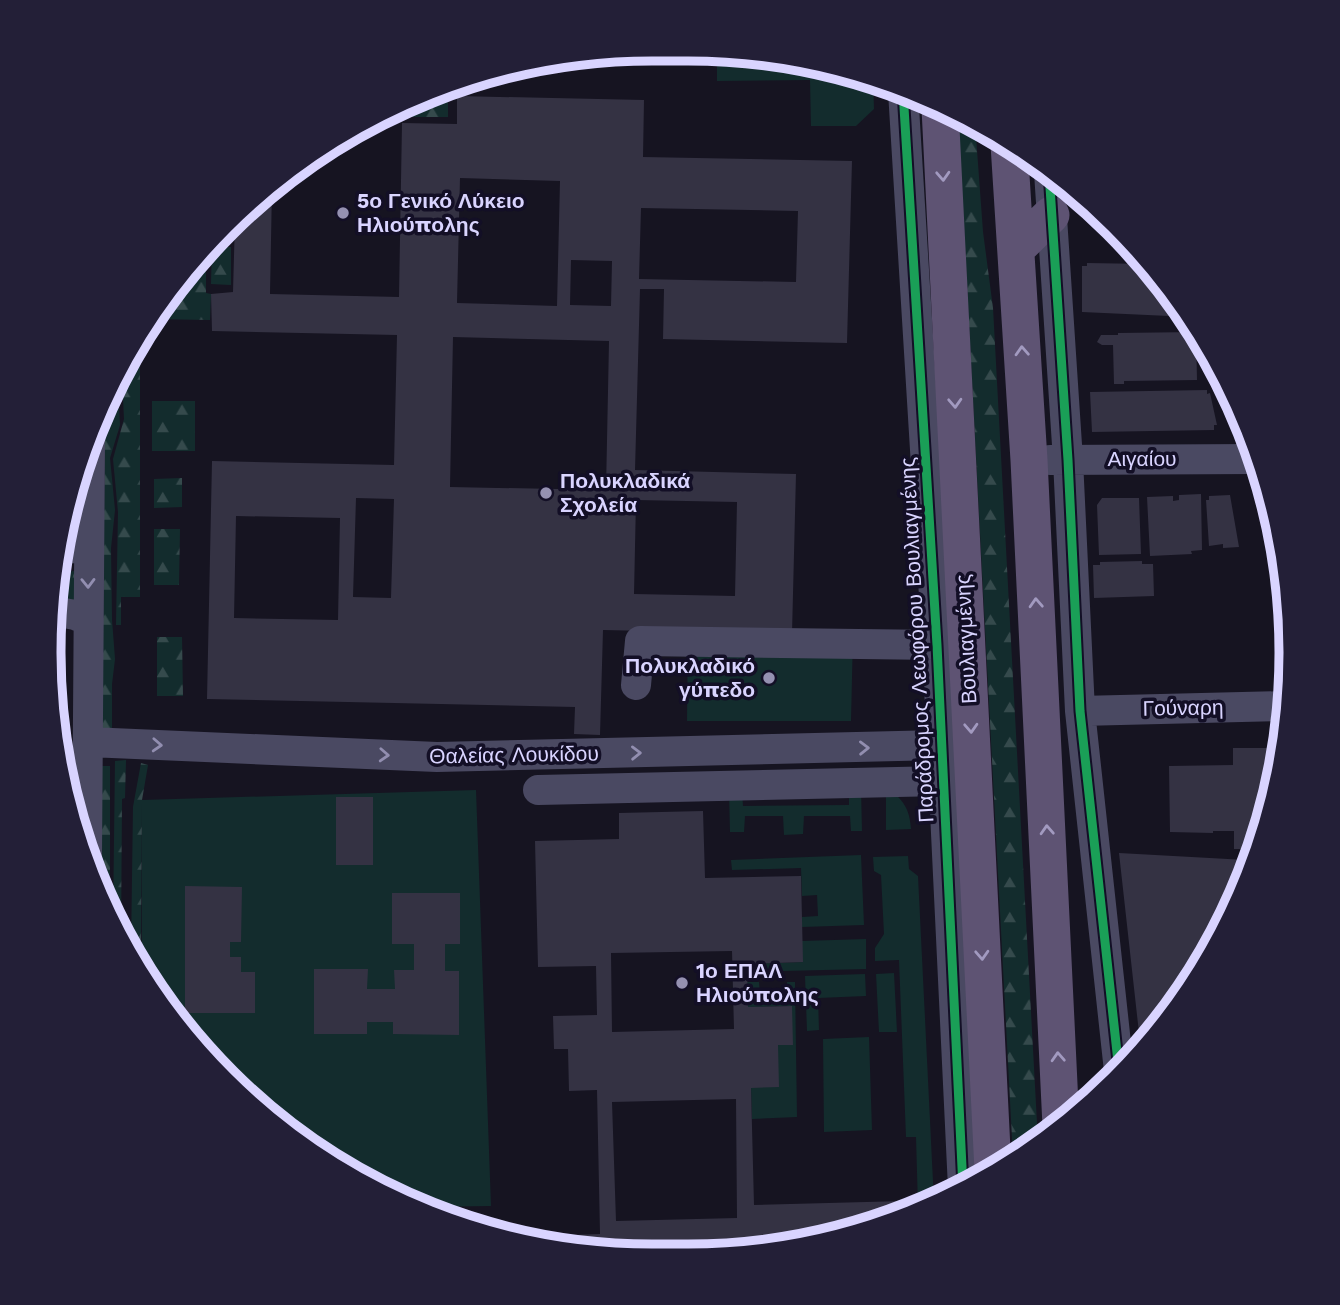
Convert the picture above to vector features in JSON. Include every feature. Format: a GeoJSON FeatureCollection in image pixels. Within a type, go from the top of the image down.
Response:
{"type":"FeatureCollection","features":[{"type":"Feature","properties":{"kind":"main road","name":"Βουλιαγμένης"},"geometry":{"type":"LineString","coordinates":[[941,118],[992,1159]]}},
{"type":"Feature","properties":{"kind":"main road"},"geometry":{"type":"LineString","coordinates":[[1016,161],[1016,249],[1060,1111]]}},
{"type":"Feature","properties":{"kind":"main road"},"geometry":{"type":"LineString","coordinates":[[1016,249],[1051,215]]}},
{"type":"Feature","properties":{"kind":"street","name":"Παράδρομος Λεωφόρου Βουλιαγμένης"},"geometry":{"type":"LineString","coordinates":[[904,102],[937,645],[962,1176]]}},
{"type":"Feature","properties":{"kind":"street"},"geometry":{"type":"LineString","coordinates":[[1050,185],[1068,460],[1080,711],[1118,1058]]}},
{"type":"Feature","properties":{"kind":"street","name":"Αιγαίου"},"geometry":{"type":"LineString","coordinates":[[1028,460],[1246,459]]}},
{"type":"Feature","properties":{"kind":"street"},"geometry":{"type":"LineString","coordinates":[[78,511],[74,548],[88,621],[88,826]]}},
{"type":"Feature","properties":{"kind":"street"},"geometry":{"type":"LineString","coordinates":[[63,613],[88,621]]}},
{"type":"Feature","properties":{"kind":"street"},"geometry":{"type":"LineString","coordinates":[[636,685],[640,641],[937,645]]}},
{"type":"Feature","properties":{"kind":"street","name":"Γούναρη"},"geometry":{"type":"LineString","coordinates":[[1080,711],[1276,706]]}},
{"type":"Feature","properties":{"kind":"street","name":"Θαλείας Λουκίδου"},"geometry":{"type":"LineString","coordinates":[[89,742],[437,757],[940,745]]}},
{"type":"Feature","properties":{"kind":"street"},"geometry":{"type":"LineString","coordinates":[[538,790],[942,781]]}},
{"type":"Feature","properties":{"kind":"green space"},"geometry":{"type":"Polygon","coordinates":[[[717,63],[765,66],[841,81],[873,92],[874,109],[856,126],[811,126],[810,80],[717,81],[717,63]]]}},
{"type":"Feature","properties":{"kind":"green space"},"geometry":{"type":"Polygon","coordinates":[[[448,98],[448,117],[402,117],[448,98]]]}},
{"type":"Feature","properties":{"kind":"green space"},"geometry":{"type":"Polygon","coordinates":[[[959,127],[976,136],[983,232],[993,308],[1037,1129],[1012,1146],[959,127]]]}},
{"type":"Feature","properties":{"kind":"green space"},"geometry":{"type":"Polygon","coordinates":[[[222,247],[231,247],[231,285],[211,284],[212,259],[222,247]]]}},
{"type":"Feature","properties":{"kind":"green space"},"geometry":{"type":"Polygon","coordinates":[[[206,265],[206,293],[211,294],[210,320],[164,319],[206,265]]]}},
{"type":"Feature","properties":{"kind":"green space"},"geometry":{"type":"Polygon","coordinates":[[[140,357],[140,597],[121,597],[121,625],[116,625],[118,512],[113,459],[124,419],[123,390],[140,357]]]}},
{"type":"Feature","properties":{"kind":"green space"},"geometry":{"type":"Polygon","coordinates":[[[119,398],[120,425],[110,458],[115,510],[111,548],[115,659],[112,730],[102,730],[105,429],[119,398]]]}},
{"type":"Feature","properties":{"kind":"green space"},"geometry":{"type":"Polygon","coordinates":[[[152,401],[195,401],[195,451],[152,451],[152,401]]]}},
{"type":"Feature","properties":{"kind":"green space"},"geometry":{"type":"Polygon","coordinates":[[[182,478],[182,507],[154,508],[154,479],[182,478]]]}},
{"type":"Feature","properties":{"kind":"green space"},"geometry":{"type":"Polygon","coordinates":[[[154,529],[180,529],[179,585],[154,585],[154,529]]]}},
{"type":"Feature","properties":{"kind":"green space"},"geometry":{"type":"Polygon","coordinates":[[[76,571],[75,602],[64,601],[67,572],[76,571]]]}},
{"type":"Feature","properties":{"kind":"green space","name":"Πολυκλαδικό γύπεδο"},"geometry":{"type":"Polygon","coordinates":[[[688,625],[853,635],[851,721],[687,721],[688,625]]]}},
{"type":"Feature","properties":{"kind":"green space"},"geometry":{"type":"Polygon","coordinates":[[[157,637],[182,637],[183,696],[157,696],[157,637]]]}},
{"type":"Feature","properties":{"kind":"green space"},"geometry":{"type":"Polygon","coordinates":[[[126,760],[125,798],[122,799],[121,912],[113,895],[115,761],[126,760]]]}},
{"type":"Feature","properties":{"kind":"green space"},"geometry":{"type":"Polygon","coordinates":[[[141,763],[148,765],[142,800],[141,950],[131,932],[133,807],[141,763]]]}},
{"type":"Feature","properties":{"kind":"green space"},"geometry":{"type":"Polygon","coordinates":[[[100,766],[110,766],[110,888],[99,860],[100,766]]]}},
{"type":"Feature","properties":{"kind":"green space"},"geometry":{"type":"Polygon","coordinates":[[[849,789],[861,789],[862,831],[851,831],[850,816],[804,816],[803,834],[784,835],[783,816],[745,816],[744,832],[730,832],[729,792],[742,792],[743,806],[849,805],[849,789]]]}},
{"type":"Feature","properties":{"kind":"green space"},"geometry":{"type":"Polygon","coordinates":[[[886,789],[904,805],[911,829],[886,830],[886,789]]]}},
{"type":"Feature","properties":{"kind":"green space"},"geometry":{"type":"Polygon","coordinates":[[[476,790],[491,1206],[447,1207],[357,1165],[293,1122],[234,1071],[208,1042],[183,1012],[142,951],[142,800],[476,790]]]}},
{"type":"Feature","properties":{"kind":"green space"},"geometry":{"type":"Polygon","coordinates":[[[861,855],[864,925],[802,927],[802,917],[818,916],[817,895],[802,896],[801,868],[732,870],[731,860],[861,855]]]}},
{"type":"Feature","properties":{"kind":"green space"},"geometry":{"type":"Polygon","coordinates":[[[908,856],[909,869],[918,876],[933,1190],[918,1197],[916,1137],[906,1137],[899,960],[875,961],[875,948],[884,934],[881,875],[874,871],[873,857],[908,856]]]}},
{"type":"Feature","properties":{"kind":"green space"},"geometry":{"type":"Polygon","coordinates":[[[866,939],[866,969],[747,972],[747,964],[802,962],[802,941],[866,939]]]}},
{"type":"Feature","properties":{"kind":"green space"},"geometry":{"type":"Polygon","coordinates":[[[894,973],[897,1032],[879,1032],[876,974],[894,973]]]}},
{"type":"Feature","properties":{"kind":"green space"},"geometry":{"type":"Polygon","coordinates":[[[865,974],[866,996],[818,998],[819,1030],[807,1031],[805,976],[865,974]]]}},
{"type":"Feature","properties":{"kind":"green space"},"geometry":{"type":"Polygon","coordinates":[[[747,982],[759,982],[760,995],[786,995],[787,982],[795,982],[797,1117],[752,1119],[751,1088],[778,1045],[792,1006],[748,1007],[747,982]]]}},
{"type":"Feature","properties":{"kind":"green space"},"geometry":{"type":"Polygon","coordinates":[[[869,1037],[872,1130],[824,1132],[823,1039],[869,1037]]]}},
{"type":"Feature","properties":{"kind":"building"},"geometry":{"type":"Polygon","coordinates":[[[457,96],[644,100],[643,157],[852,161],[847,343],[663,339],[664,289],[640,289],[635,470],[796,474],[792,634],[603,630],[600,735],[574,734],[575,707],[207,699],[212,461],[394,465],[397,335],[212,331],[211,294],[233,292],[235,233],[272,201],[270,294],[399,297],[402,123],[457,124],[457,96]],[[460,178],[457,303],[557,306],[560,181],[460,178]],[[641,208],[639,279],[796,282],[798,211],[641,208]],[[571,260],[570,305],[611,306],[612,261],[571,260]],[[453,337],[450,487],[606,490],[609,341],[453,337]],[[356,498],[353,597],[391,598],[394,499],[356,498]],[[636,500],[634,594],[735,596],[737,502],[636,500]],[[236,516],[234,618],[338,620],[340,518],[236,516]]]}},
{"type":"Feature","properties":{"kind":"building"},"geometry":{"type":"Polygon","coordinates":[[[1087,263],[1133,264],[1169,310],[1169,316],[1082,312],[1082,266],[1087,266],[1087,263]]]}},
{"type":"Feature","properties":{"kind":"building"},"geometry":{"type":"Polygon","coordinates":[[[1184,332],[1196,351],[1197,380],[1124,381],[1124,384],[1114,384],[1113,345],[1097,342],[1101,335],[1184,332]]]}},
{"type":"Feature","properties":{"kind":"building"},"geometry":{"type":"Polygon","coordinates":[[[1207,390],[1217,425],[1214,425],[1214,430],[1092,432],[1090,392],[1207,390]]]}},
{"type":"Feature","properties":{"kind":"building"},"geometry":{"type":"Polygon","coordinates":[[[1201,494],[1202,550],[1191,551],[1192,554],[1150,556],[1147,497],[1173,496],[1173,501],[1179,500],[1179,495],[1201,494]]]}},
{"type":"Feature","properties":{"kind":"building"},"geometry":{"type":"Polygon","coordinates":[[[1230,495],[1239,547],[1223,548],[1223,544],[1209,546],[1206,500],[1209,500],[1209,496],[1230,495]]]}},
{"type":"Feature","properties":{"kind":"building"},"geometry":{"type":"Polygon","coordinates":[[[1102,498],[1139,498],[1141,554],[1099,555],[1097,505],[1102,498]]]}},
{"type":"Feature","properties":{"kind":"building"},"geometry":{"type":"Polygon","coordinates":[[[1142,561],[1142,564],[1153,564],[1154,596],[1094,598],[1093,565],[1100,565],[1100,562],[1142,561]]]}},
{"type":"Feature","properties":{"kind":"building"},"geometry":{"type":"Polygon","coordinates":[[[1233,748],[1271,748],[1259,806],[1245,849],[1234,849],[1234,831],[1170,832],[1169,766],[1233,765],[1233,748]]]}},
{"type":"Feature","properties":{"kind":"building"},"geometry":{"type":"Polygon","coordinates":[[[336,797],[373,797],[373,865],[336,865],[336,797]]]}},
{"type":"Feature","properties":{"kind":"building"},"geometry":{"type":"Polygon","coordinates":[[[703,811],[705,878],[801,876],[803,962],[747,964],[748,1007],[792,1006],[793,1045],[778,1045],[779,1087],[751,1088],[754,1205],[904,1203],[841,1224],[765,1239],[652,1244],[556,1236],[600,1234],[597,1090],[569,1091],[568,1049],[554,1049],[553,1016],[597,1015],[596,966],[538,967],[535,841],[619,839],[619,813],[703,811]],[[732,951],[611,953],[612,1032],[734,1029],[732,951]],[[736,1099],[612,1102],[616,1221],[737,1218],[736,1099]]]}},
{"type":"Feature","properties":{"kind":"building"},"geometry":{"type":"Polygon","coordinates":[[[1119,853],[1241,860],[1200,948],[1157,1012],[1139,1033],[1119,853]]]}},
{"type":"Feature","properties":{"kind":"building"},"geometry":{"type":"Polygon","coordinates":[[[185,886],[242,887],[241,942],[230,942],[230,957],[241,957],[241,972],[255,972],[255,1013],[185,1013],[185,886]]]}},
{"type":"Feature","properties":{"kind":"building"},"geometry":{"type":"Polygon","coordinates":[[[392,893],[460,893],[460,944],[445,944],[445,971],[459,971],[459,1035],[393,1034],[393,1022],[367,1022],[367,1034],[314,1034],[314,969],[368,969],[367,989],[395,989],[394,970],[414,970],[414,944],[392,944],[392,893]]]}},
{"type":"Feature","properties":{"kind":"cycle path"},"geometry":{"type":"LineString","coordinates":[[904,102],[937,645],[962,1176]]}},
{"type":"Feature","properties":{"kind":"cycle path"},"geometry":{"type":"LineString","coordinates":[[1050,185],[1068,460],[1080,711],[1118,1058]]}},
{"type":"Feature","properties":{"kind":"place","name":"5ο Γενικό Λύκειο Ηλιούπολης"},"geometry":{"type":"Point","coordinates":[343,213]}},
{"type":"Feature","properties":{"kind":"place","name":"Πολυκλαδικά Σχολεία"},"geometry":{"type":"Point","coordinates":[546,493]}},
{"type":"Feature","properties":{"kind":"place","name":"Πολυκλαδικό γύπεδο"},"geometry":{"type":"Point","coordinates":[769,678]}},
{"type":"Feature","properties":{"kind":"place","name":"1ο ΕΠΑΛ Ηλιούπολης"},"geometry":{"type":"Point","coordinates":[682,983]}}]}
